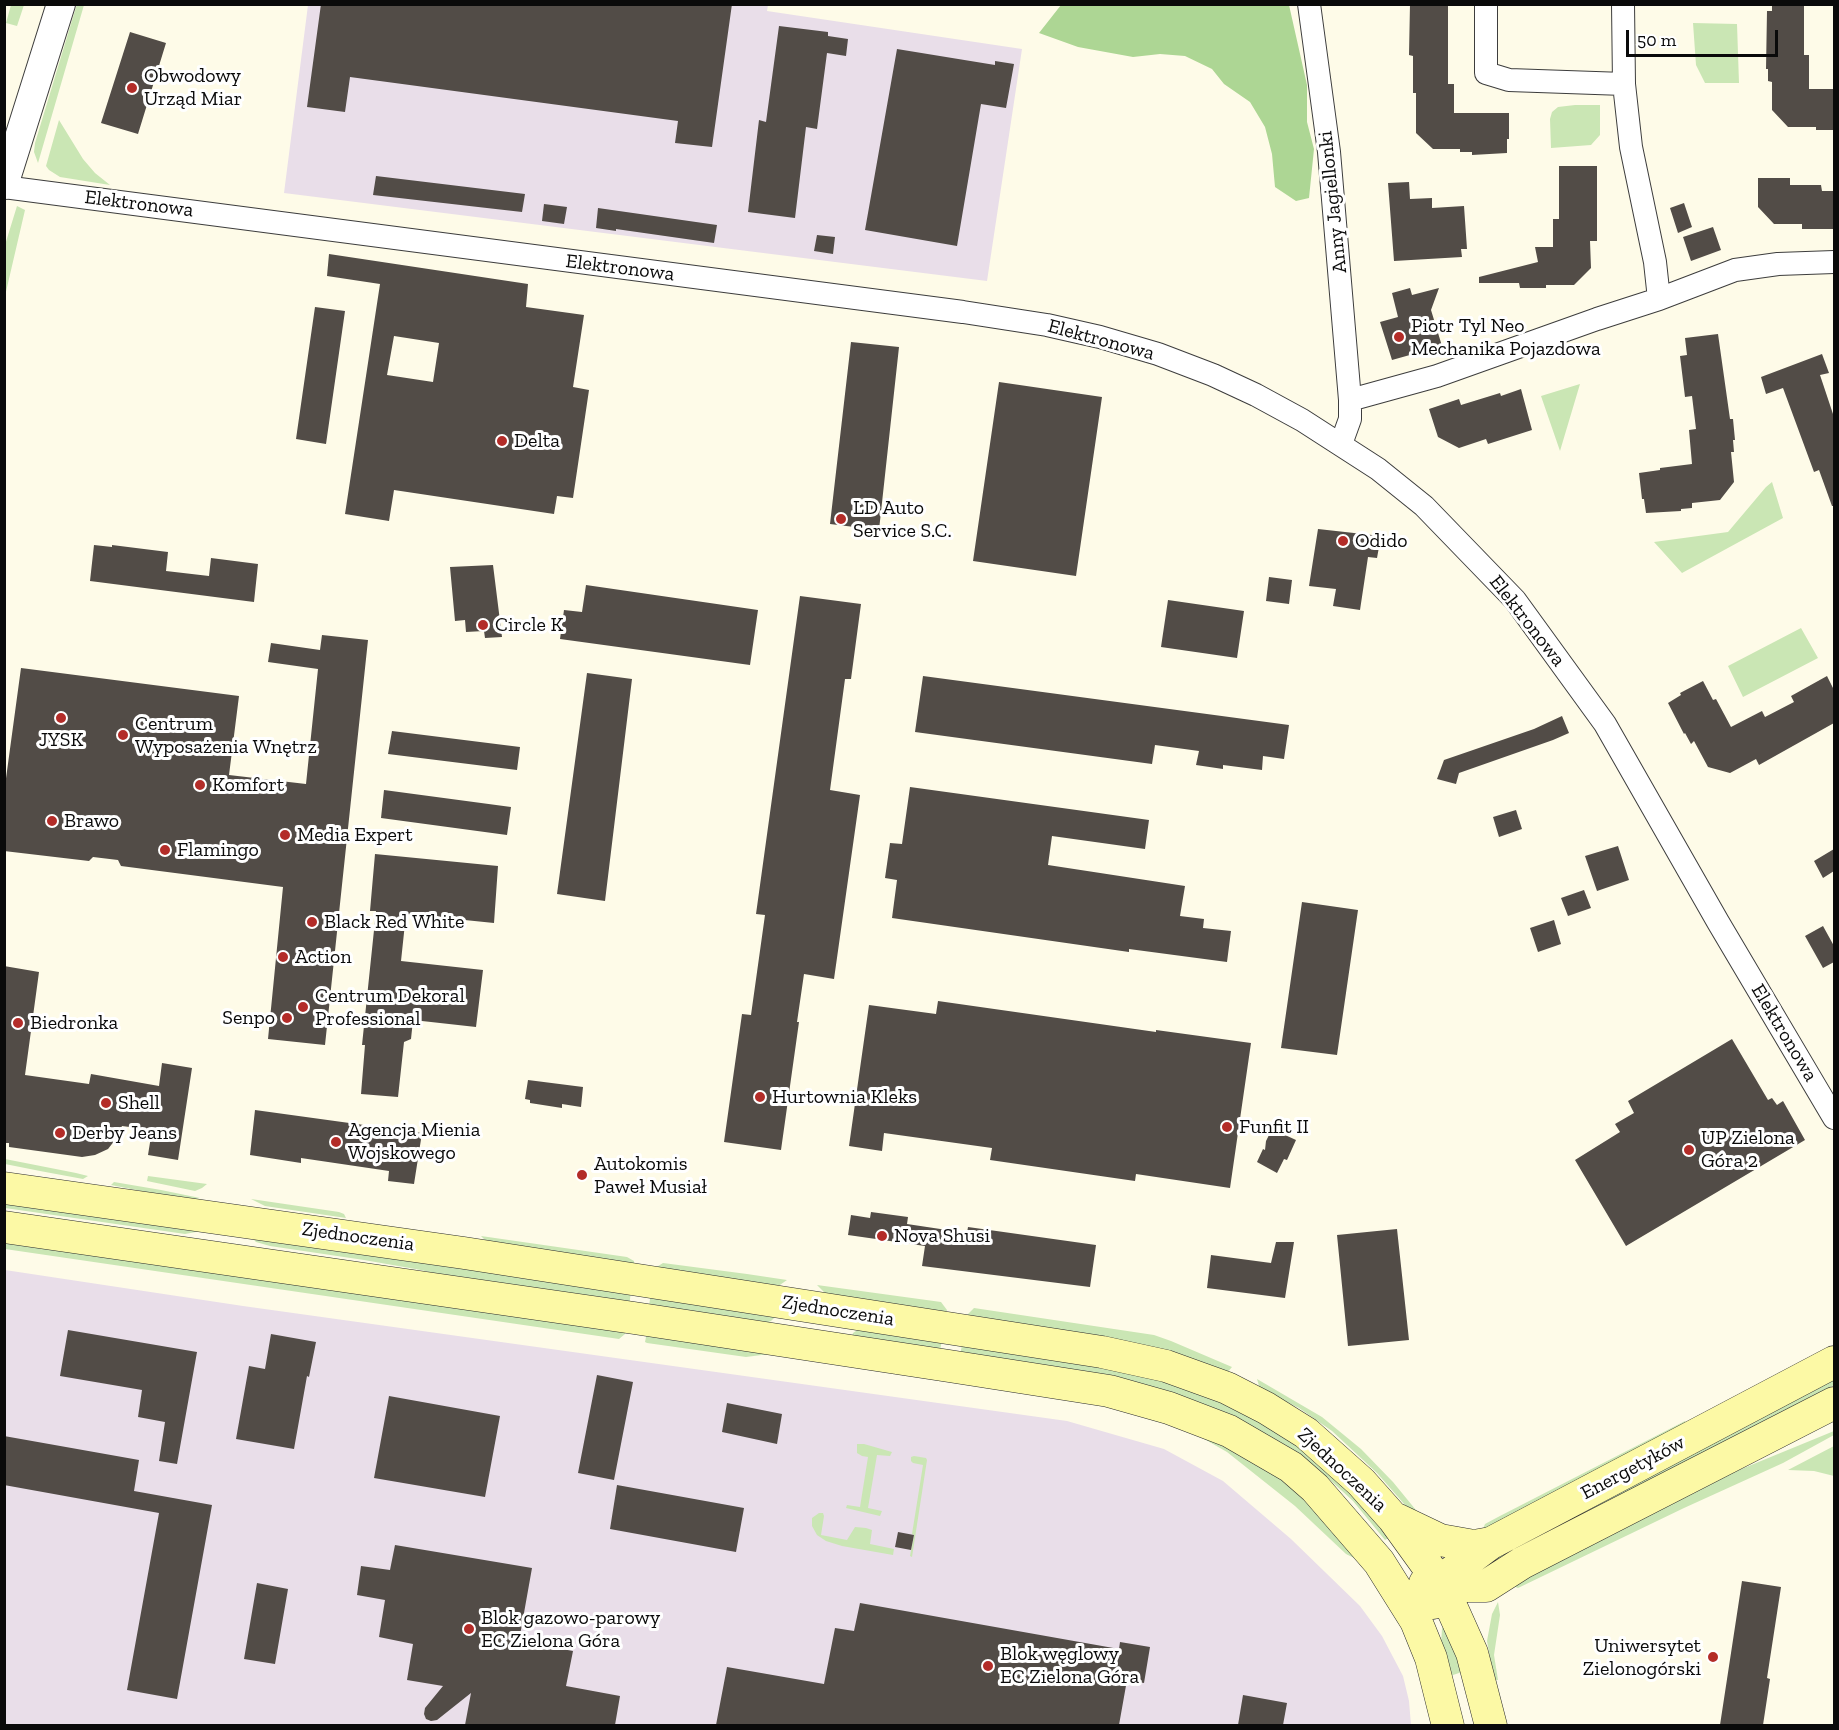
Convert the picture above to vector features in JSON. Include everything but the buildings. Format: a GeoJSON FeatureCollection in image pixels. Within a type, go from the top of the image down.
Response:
{"type":"FeatureCollection","features":[{"type":"Feature","properties":{"kind":"main road","name":"Zjednoczenia"},"geometry":{"type":"LineString","coordinates":[[4,1188],[464,1253],[1102,1352],[1166,1366],[1227,1388],[1266,1407],[1306,1433],[1361,1482],[1393,1518],[1442,1586],[1472,1653],[1491,1725]]}},
{"type":"Feature","properties":{"kind":"main road","name":"Zjednoczenia"},"geometry":{"type":"LineString","coordinates":[[4,1227],[737,1333],[1109,1391],[1169,1407],[1229,1431],[1291,1467],[1315,1488],[1379,1562],[1416,1621],[1431,1658],[1448,1725]]}},
{"type":"Feature","properties":{"kind":"main road","name":"Energetyków"},"geometry":{"type":"LineString","coordinates":[[1431,1658],[1431,1609],[1436,1593],[1452,1572],[1491,1542],[1834,1362]]}},
{"type":"Feature","properties":{"kind":"main road","name":"Energetyków"},"geometry":{"type":"LineString","coordinates":[[1486,1586],[1522,1563],[1834,1403]]}},
{"type":"Feature","properties":{"kind":"main road"},"geometry":{"type":"LineString","coordinates":[[1393,1518],[1440,1540],[1474,1546],[1491,1542]]}},
{"type":"Feature","properties":{"kind":"main road"},"geometry":{"type":"LineString","coordinates":[[1379,1562],[1423,1583],[1442,1586],[1486,1586]]}},
{"type":"Feature","properties":{"kind":"main road"},"geometry":{"type":"LineString","coordinates":[[1472,1653],[1469,1622],[1473,1608],[1486,1586]]}},
{"type":"Feature","properties":{"kind":"street"},"geometry":{"type":"LineString","coordinates":[[4,186],[61,4]]}},
{"type":"Feature","properties":{"kind":"street","name":"Anny Jagiellonki"},"geometry":{"type":"LineString","coordinates":[[1309,4],[1329,152],[1350,400],[1350,419],[1341,444]]}},
{"type":"Feature","properties":{"kind":"street"},"geometry":{"type":"LineString","coordinates":[[1486,4],[1486,73],[1509,80],[1624,84]]}},
{"type":"Feature","properties":{"kind":"street"},"geometry":{"type":"LineString","coordinates":[[1623,4],[1624,84],[1631,147],[1655,262],[1659,299]]}},
{"type":"Feature","properties":{"kind":"street","name":"Elektronowa"},"geometry":{"type":"LineString","coordinates":[[4,186],[1047,325],[1158,354],[1213,375],[1284,410],[1378,469],[1424,506],[1515,600],[1605,724],[1834,1118]]}},
{"type":"Feature","properties":{"kind":"street"},"geometry":{"type":"LineString","coordinates":[[1350,400],[1437,376],[1659,299],[1734,270],[1778,264],[1834,262]]}},
{"type":"Feature","properties":{"kind":"street"},"geometry":{"type":"LineString","coordinates":[[4,1177],[72,1196]]}},
{"type":"Feature","properties":{"kind":"shaded area"},"geometry":{"type":"Polygon","coordinates":[[[308,5],[768,5],[767,11],[1022,49],[987,281],[284,193],[308,5]]]}},
{"type":"Feature","properties":{"kind":"shaded area"},"geometry":{"type":"Polygon","coordinates":[[[5,1270],[243,1306],[1067,1421],[1164,1449],[1223,1481],[1291,1539],[1360,1606],[1382,1636],[1403,1676],[1409,1701],[1411,1725],[5,1726],[5,1270]]]}},
{"type":"Feature","properties":{"kind":"green space"},"geometry":{"type":"Polygon","coordinates":[[[77,4],[84,5],[38,163],[34,152],[35,143],[77,4]]]}},
{"type":"Feature","properties":{"kind":"green space"},"geometry":{"type":"Polygon","coordinates":[[[11,5],[24,5],[17,26],[6,23],[11,5]]]}},
{"type":"Feature","properties":{"kind":"green space"},"geometry":{"type":"Polygon","coordinates":[[[1061,5],[1289,5],[1307,85],[1307,122],[1314,149],[1309,198],[1296,201],[1275,187],[1272,154],[1265,127],[1250,102],[1224,84],[1212,69],[1185,56],[1160,54],[1133,57],[1078,47],[1039,33],[1061,5]]]}},
{"type":"Feature","properties":{"kind":"green space"},"geometry":{"type":"Polygon","coordinates":[[[1693,23],[1737,24],[1739,83],[1705,83],[1696,65],[1693,23]]]}},
{"type":"Feature","properties":{"kind":"green space"},"geometry":{"type":"Polygon","coordinates":[[[1600,105],[1600,135],[1591,145],[1551,148],[1550,119],[1552,112],[1558,107],[1600,105]]]}},
{"type":"Feature","properties":{"kind":"green space"},"geometry":{"type":"Polygon","coordinates":[[[59,120],[83,159],[110,185],[60,177],[49,170],[46,166],[59,120]]]}},
{"type":"Feature","properties":{"kind":"green space"},"geometry":{"type":"Polygon","coordinates":[[[17,206],[25,210],[5,296],[5,245],[17,206]]]}},
{"type":"Feature","properties":{"kind":"green space"},"geometry":{"type":"Polygon","coordinates":[[[1580,384],[1560,451],[1541,396],[1580,384]]]}},
{"type":"Feature","properties":{"kind":"green space"},"geometry":{"type":"Polygon","coordinates":[[[1772,482],[1783,518],[1682,573],[1654,542],[1728,532],[1772,482]]]}},
{"type":"Feature","properties":{"kind":"green space"},"geometry":{"type":"Polygon","coordinates":[[[1801,628],[1818,658],[1743,697],[1728,666],[1801,628]]]}},
{"type":"Feature","properties":{"kind":"green space"},"geometry":{"type":"Polygon","coordinates":[[[5,1159],[88,1176],[83,1179],[5,1164],[5,1159]]]}},
{"type":"Feature","properties":{"kind":"green space"},"geometry":{"type":"Polygon","coordinates":[[[148,1176],[207,1184],[195,1191],[147,1181],[148,1176]]]}},
{"type":"Feature","properties":{"kind":"green space"},"geometry":{"type":"Polygon","coordinates":[[[114,1182],[200,1198],[190,1200],[111,1185],[114,1182]]]}},
{"type":"Feature","properties":{"kind":"green space"},"geometry":{"type":"Polygon","coordinates":[[[251,1199],[339,1212],[346,1218],[265,1206],[251,1199]]]}},
{"type":"Feature","properties":{"kind":"green space"},"geometry":{"type":"Polygon","coordinates":[[[5,1200],[201,1231],[185,1234],[5,1208],[5,1200]]]}},
{"type":"Feature","properties":{"kind":"green space"},"geometry":{"type":"Polygon","coordinates":[[[481,1236],[627,1257],[634,1261],[634,1269],[486,1241],[481,1236]]]}},
{"type":"Feature","properties":{"kind":"green space"},"geometry":{"type":"Polygon","coordinates":[[[5,1238],[626,1329],[625,1334],[619,1339],[5,1249],[5,1238]]]}},
{"type":"Feature","properties":{"kind":"green space"},"geometry":{"type":"Polygon","coordinates":[[[252,1238],[631,1290],[629,1309],[460,1280],[421,1270],[270,1246],[256,1242],[252,1238]]]}},
{"type":"Feature","properties":{"kind":"green space"},"geometry":{"type":"Polygon","coordinates":[[[663,1263],[787,1280],[777,1287],[655,1268],[663,1263]]]}},
{"type":"Feature","properties":{"kind":"green space"},"geometry":{"type":"Polygon","coordinates":[[[817,1285],[941,1302],[947,1310],[945,1315],[829,1297],[817,1285]]]}},
{"type":"Feature","properties":{"kind":"green space"},"geometry":{"type":"Polygon","coordinates":[[[651,1293],[775,1317],[764,1324],[648,1312],[651,1293]]]}},
{"type":"Feature","properties":{"kind":"green space"},"geometry":{"type":"Polygon","coordinates":[[[974,1308],[1154,1335],[1232,1367],[1226,1374],[966,1319],[974,1308]]]}},
{"type":"Feature","properties":{"kind":"green space"},"geometry":{"type":"Polygon","coordinates":[[[859,1329],[942,1336],[940,1354],[852,1336],[859,1329]]]}},
{"type":"Feature","properties":{"kind":"green space"},"geometry":{"type":"Polygon","coordinates":[[[647,1332],[777,1353],[746,1357],[647,1343],[645,1342],[647,1332]]]}},
{"type":"Feature","properties":{"kind":"green space"},"geometry":{"type":"Polygon","coordinates":[[[963,1339],[1172,1378],[1279,1430],[1350,1489],[1392,1536],[1385,1540],[1353,1501],[1318,1469],[1287,1446],[1236,1418],[960,1356],[963,1339]]]}},
{"type":"Feature","properties":{"kind":"green space"},"geometry":{"type":"Polygon","coordinates":[[[1834,1374],[1834,1385],[1649,1488],[1500,1565],[1496,1554],[1834,1374]]]}},
{"type":"Feature","properties":{"kind":"green space"},"geometry":{"type":"Polygon","coordinates":[[[1257,1379],[1322,1417],[1361,1449],[1393,1482],[1420,1515],[1412,1513],[1377,1473],[1332,1431],[1299,1408],[1260,1389],[1257,1379]]]}},
{"type":"Feature","properties":{"kind":"green space"},"geometry":{"type":"Polygon","coordinates":[[[1143,1409],[1255,1459],[1300,1493],[1356,1559],[1346,1554],[1295,1506],[1227,1452],[1143,1409]]]}},
{"type":"Feature","properties":{"kind":"green space"},"geometry":{"type":"Polygon","coordinates":[[[1685,1421],[1689,1429],[1511,1521],[1483,1529],[1485,1524],[1498,1517],[1685,1421]]]}},
{"type":"Feature","properties":{"kind":"green space"},"geometry":{"type":"Polygon","coordinates":[[[1834,1431],[1834,1435],[1783,1463],[1518,1588],[1513,1586],[1513,1582],[1722,1477],[1834,1431]]]}},
{"type":"Feature","properties":{"kind":"green space"},"geometry":{"type":"Polygon","coordinates":[[[857,1444],[892,1452],[890,1456],[877,1455],[868,1508],[882,1511],[880,1516],[846,1508],[847,1505],[860,1507],[868,1457],[857,1453],[857,1444]]]}},
{"type":"Feature","properties":{"kind":"green space"},"geometry":{"type":"Polygon","coordinates":[[[1834,1446],[1834,1476],[1814,1471],[1788,1470],[1834,1446]]]}},
{"type":"Feature","properties":{"kind":"green space"},"geometry":{"type":"Polygon","coordinates":[[[911,1457],[927,1460],[912,1557],[910,1556],[914,1535],[912,1534],[923,1465],[911,1461],[911,1457]]]}},
{"type":"Feature","properties":{"kind":"green space"},"geometry":{"type":"Polygon","coordinates":[[[823,1513],[824,1516],[821,1535],[847,1540],[855,1527],[866,1528],[872,1530],[870,1544],[894,1549],[893,1555],[826,1541],[817,1535],[812,1526],[812,1518],[823,1513]]]}},
{"type":"Feature","properties":{"kind":"green space"},"geometry":{"type":"Polygon","coordinates":[[[1498,1602],[1500,1615],[1494,1655],[1498,1680],[1496,1680],[1487,1641],[1492,1614],[1498,1602]]]}},
{"type":"Feature","properties":{"kind":"green space"},"geometry":{"type":"Polygon","coordinates":[[[1442,1628],[1446,1629],[1462,1672],[1447,1677],[1441,1645],[1442,1628]]]}},
{"type":"Feature","properties":{"kind":"place","name":"Obwodowy Urząd Miar"},"geometry":{"type":"Point","coordinates":[132,88]}},
{"type":"Feature","properties":{"kind":"place","name":"Piotr Tyl Neo Mechanika Pojazdowa"},"geometry":{"type":"Point","coordinates":[1399,337]}},
{"type":"Feature","properties":{"kind":"place","name":"Delta"},"geometry":{"type":"Point","coordinates":[502,441]}},
{"type":"Feature","properties":{"kind":"place","name":"LD Auto Service S.C."},"geometry":{"type":"Point","coordinates":[841,519]}},
{"type":"Feature","properties":{"kind":"place","name":"Odido"},"geometry":{"type":"Point","coordinates":[1343,541]}},
{"type":"Feature","properties":{"kind":"place","name":"Circle K"},"geometry":{"type":"Point","coordinates":[483,625]}},
{"type":"Feature","properties":{"kind":"place","name":"JYSK"},"geometry":{"type":"Point","coordinates":[61,718]}},
{"type":"Feature","properties":{"kind":"place","name":"Centrum Wyposażenia Wnętrz"},"geometry":{"type":"Point","coordinates":[123,735]}},
{"type":"Feature","properties":{"kind":"place","name":"Komfort"},"geometry":{"type":"Point","coordinates":[200,785]}},
{"type":"Feature","properties":{"kind":"place","name":"Brawo"},"geometry":{"type":"Point","coordinates":[52,821]}},
{"type":"Feature","properties":{"kind":"place","name":"Media Expert"},"geometry":{"type":"Point","coordinates":[285,835]}},
{"type":"Feature","properties":{"kind":"place","name":"Flamingo"},"geometry":{"type":"Point","coordinates":[165,850]}},
{"type":"Feature","properties":{"kind":"place","name":"Black Red White"},"geometry":{"type":"Point","coordinates":[312,922]}},
{"type":"Feature","properties":{"kind":"place","name":"Action"},"geometry":{"type":"Point","coordinates":[283,957]}},
{"type":"Feature","properties":{"kind":"place","name":"Centrum Dekoral Professional"},"geometry":{"type":"Point","coordinates":[303,1007]}},
{"type":"Feature","properties":{"kind":"place","name":"Senpo"},"geometry":{"type":"Point","coordinates":[287,1018]}},
{"type":"Feature","properties":{"kind":"place","name":"Biedronka"},"geometry":{"type":"Point","coordinates":[18,1023]}},
{"type":"Feature","properties":{"kind":"place","name":"Hurtownia Kleks"},"geometry":{"type":"Point","coordinates":[760,1097]}},
{"type":"Feature","properties":{"kind":"place","name":"Shell"},"geometry":{"type":"Point","coordinates":[106,1103]}},
{"type":"Feature","properties":{"kind":"place","name":"Funfit II"},"geometry":{"type":"Point","coordinates":[1227,1127]}},
{"type":"Feature","properties":{"kind":"place","name":"Derby Jeans"},"geometry":{"type":"Point","coordinates":[60,1133]}},
{"type":"Feature","properties":{"kind":"place","name":"Agencja Mienia Wojskowego"},"geometry":{"type":"Point","coordinates":[336,1142]}},
{"type":"Feature","properties":{"kind":"place","name":"UP Zielona Góra 2"},"geometry":{"type":"Point","coordinates":[1689,1150]}},
{"type":"Feature","properties":{"kind":"place","name":"Autokomis Paweł Musiał"},"geometry":{"type":"Point","coordinates":[582,1175]}},
{"type":"Feature","properties":{"kind":"place","name":"Nova Shusi"},"geometry":{"type":"Point","coordinates":[882,1236]}},
{"type":"Feature","properties":{"kind":"place","name":"Blok gazowo-parowy EC Zielona Góra"},"geometry":{"type":"Point","coordinates":[469,1629]}},
{"type":"Feature","properties":{"kind":"place","name":"Uniwersytet Zielonogórski"},"geometry":{"type":"Point","coordinates":[1713,1657]}},
{"type":"Feature","properties":{"kind":"place","name":"Blok węglowy EC Zielona Góra"},"geometry":{"type":"Point","coordinates":[988,1666]}}]}
